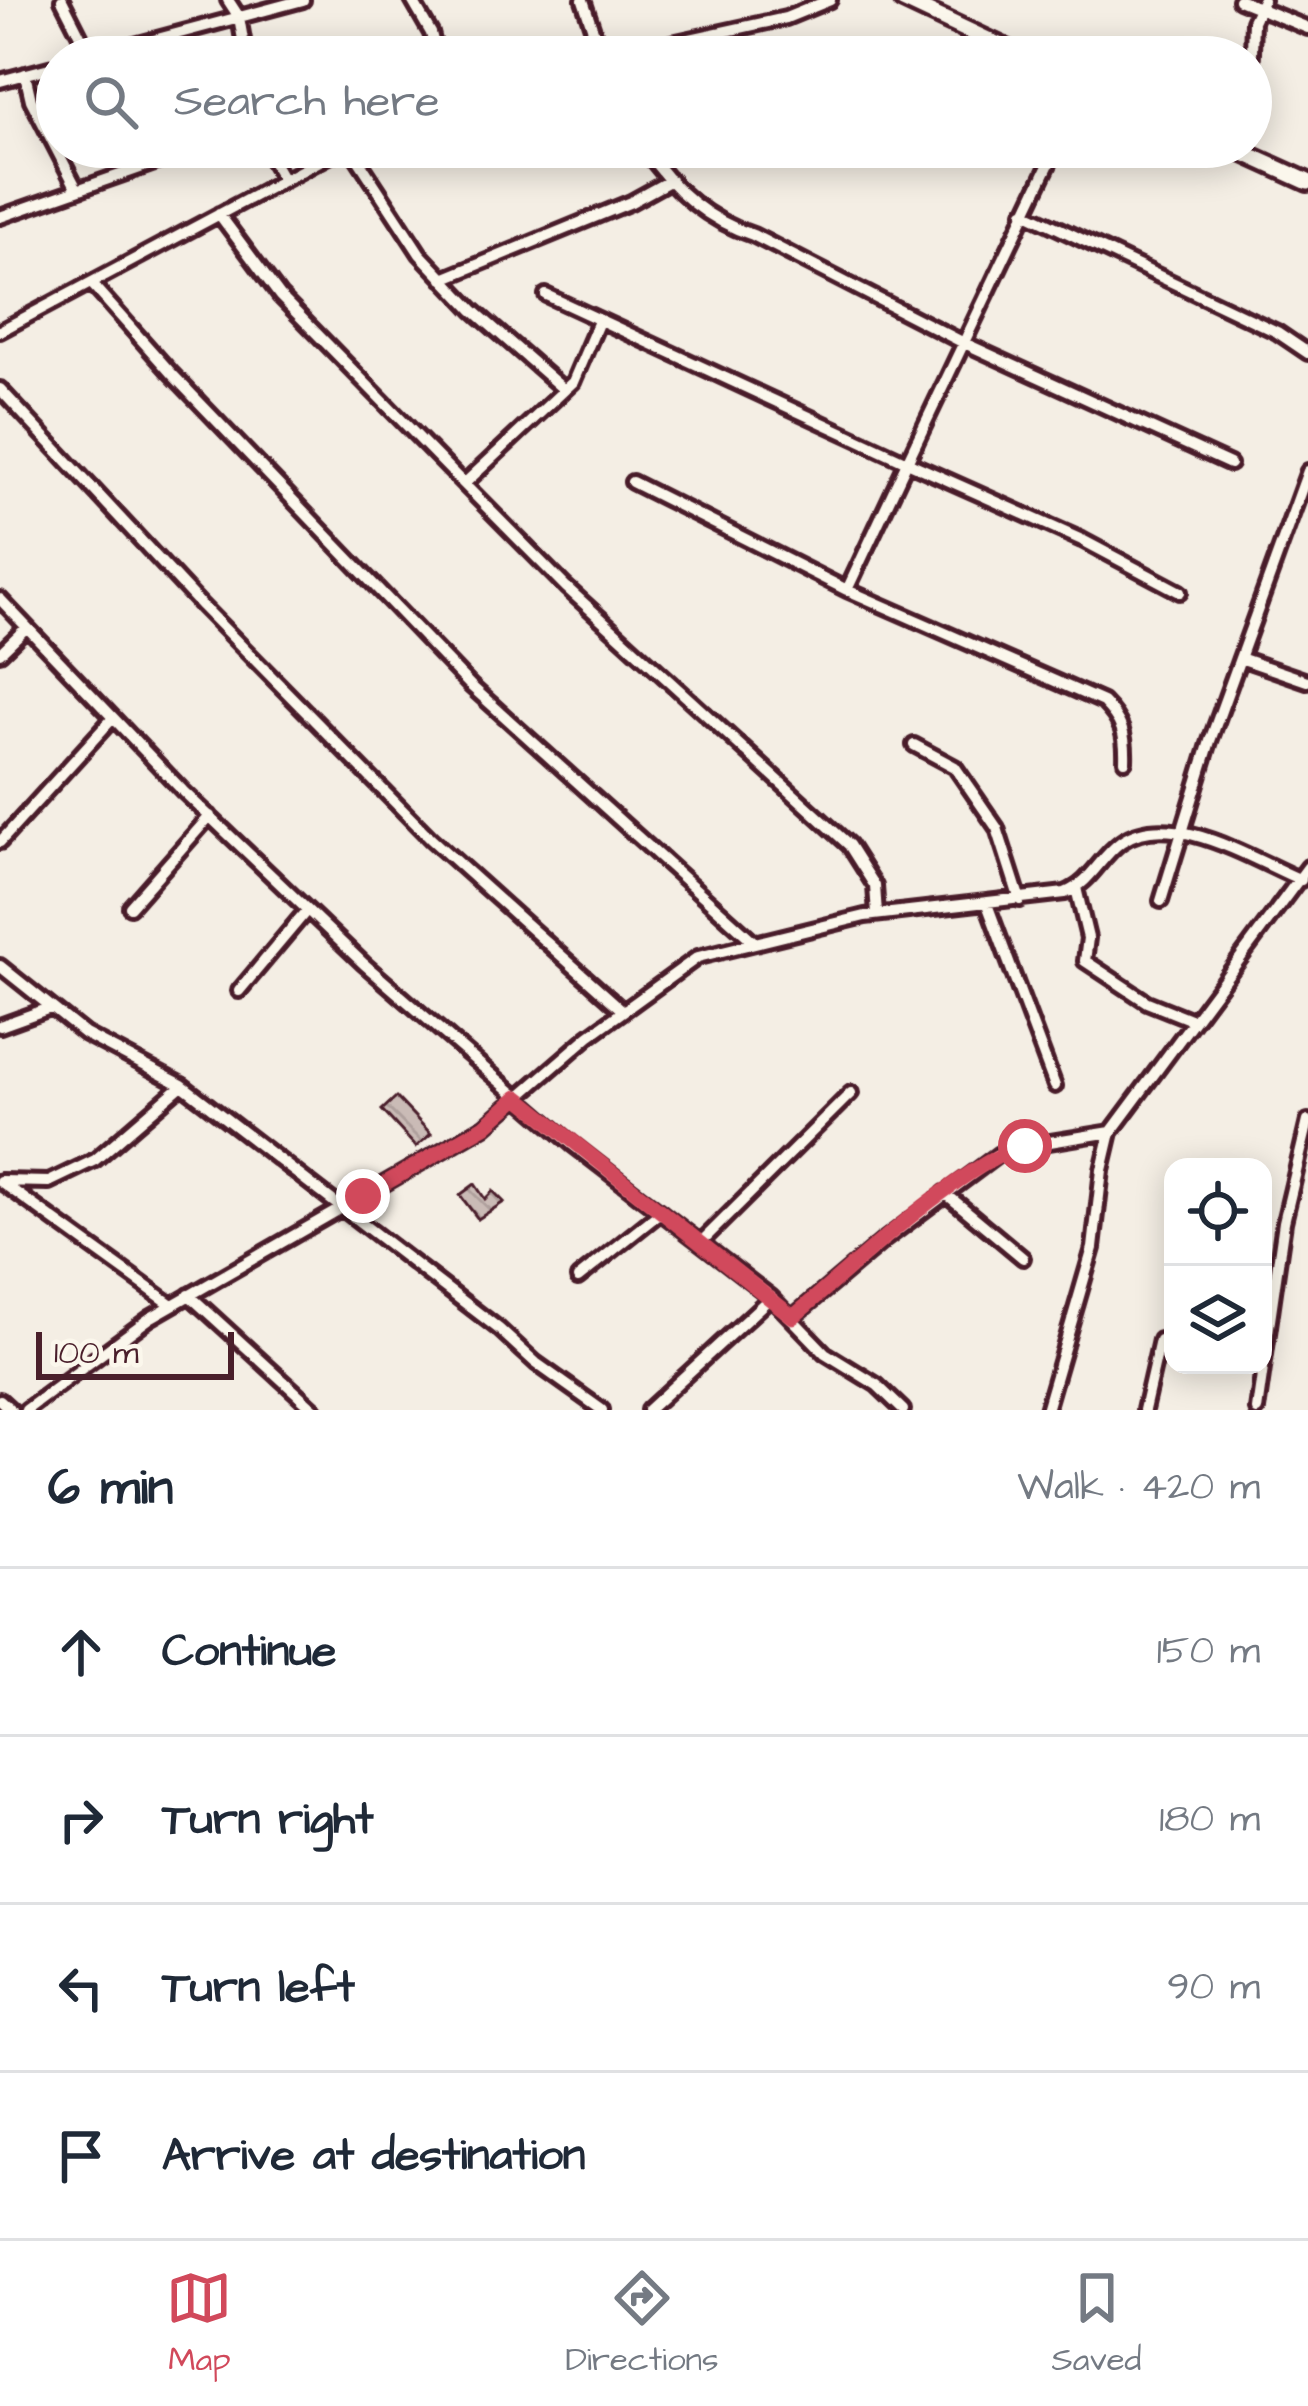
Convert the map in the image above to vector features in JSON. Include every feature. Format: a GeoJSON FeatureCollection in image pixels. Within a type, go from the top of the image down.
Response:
{"type":"FeatureCollection","features":[{"type":"Feature","properties":{"kind":"main road"},"geometry":{"type":"LineString","coordinates":[[903,0],[979,36]]}},
{"type":"Feature","properties":{"kind":"main road"},"geometry":{"type":"LineString","coordinates":[[1272,163],[1308,182]]}},
{"type":"Feature","properties":{"kind":"street"},"geometry":{"type":"LineString","coordinates":[[62,0],[80,36]]}},
{"type":"Feature","properties":{"kind":"street"},"geometry":{"type":"LineString","coordinates":[[228,0],[242,36]]}},
{"type":"Feature","properties":{"kind":"street"},"geometry":{"type":"LineString","coordinates":[[168,36],[303,0]]}},
{"type":"Feature","properties":{"kind":"street"},"geometry":{"type":"LineString","coordinates":[[412,0],[432,36]]}},
{"type":"Feature","properties":{"kind":"street"},"geometry":{"type":"LineString","coordinates":[[583,0],[595,36]]}},
{"type":"Feature","properties":{"kind":"street"},"geometry":{"type":"LineString","coordinates":[[704,36],[786,18],[830,0]]}},
{"type":"Feature","properties":{"kind":"street"},"geometry":{"type":"LineString","coordinates":[[1239,0],[1261,4],[1308,28]]}},
{"type":"Feature","properties":{"kind":"street"},"geometry":{"type":"LineString","coordinates":[[1251,36],[1261,4]]}},
{"type":"Feature","properties":{"kind":"street"},"geometry":{"type":"LineString","coordinates":[[0,81],[36,71]]}},
{"type":"Feature","properties":{"kind":"street"},"geometry":{"type":"LineString","coordinates":[[25,74],[36,110]]}},
{"type":"Feature","properties":{"kind":"street"},"geometry":{"type":"LineString","coordinates":[[66,168],[77,189]]}},
{"type":"Feature","properties":{"kind":"street"},"geometry":{"type":"LineString","coordinates":[[0,217],[138,168]]}},
{"type":"Feature","properties":{"kind":"street"},"geometry":{"type":"LineString","coordinates":[[276,168],[283,179]]}},
{"type":"Feature","properties":{"kind":"street"},"geometry":{"type":"LineString","coordinates":[[0,331],[305,168]]}},
{"type":"Feature","properties":{"kind":"street"},"geometry":{"type":"LineString","coordinates":[[361,168],[443,279],[562,388]]}},
{"type":"Feature","properties":{"kind":"street"},"geometry":{"type":"LineString","coordinates":[[661,168],[700,211],[725,226],[962,342],[1230,464]]}},
{"type":"Feature","properties":{"kind":"street"},"geometry":{"type":"LineString","coordinates":[[847,590],[1046,168]]}},
{"type":"Feature","properties":{"kind":"street"},"geometry":{"type":"LineString","coordinates":[[443,279],[631,202],[671,180]]}},
{"type":"Feature","properties":{"kind":"street"},"geometry":{"type":"LineString","coordinates":[[1024,212],[1276,332],[1308,353]]}},
{"type":"Feature","properties":{"kind":"street"},"geometry":{"type":"LineString","coordinates":[[219,214],[280,296],[566,587],[850,845],[875,886],[877,914]]}},
{"type":"Feature","properties":{"kind":"street"},"geometry":{"type":"LineString","coordinates":[[91,283],[471,686],[753,941]]}},
{"type":"Feature","properties":{"kind":"street"},"geometry":{"type":"LineString","coordinates":[[546,296],[1082,540],[1180,592]]}},
{"type":"Feature","properties":{"kind":"street"},"geometry":{"type":"LineString","coordinates":[[464,484],[573,382],[599,321]]}},
{"type":"Feature","properties":{"kind":"street"},"geometry":{"type":"LineString","coordinates":[[0,389],[202,606],[431,839],[622,1010]]}},
{"type":"Feature","properties":{"kind":"street"},"geometry":{"type":"LineString","coordinates":[[1161,901],[1240,658],[1308,471]]}},
{"type":"Feature","properties":{"kind":"street"},"geometry":{"type":"LineString","coordinates":[[632,482],[847,590],[1103,702],[1119,718],[1126,736],[1125,760]]}},
{"type":"Feature","properties":{"kind":"street"},"geometry":{"type":"LineString","coordinates":[[0,599],[112,718],[307,910],[518,1097],[771,1298],[825,1353],[878,1385],[903,1410]]}},
{"type":"Feature","properties":{"kind":"street"},"geometry":{"type":"LineString","coordinates":[[0,653],[26,628]]}},
{"type":"Feature","properties":{"kind":"street"},"geometry":{"type":"LineString","coordinates":[[1240,658],[1307,681]]}},
{"type":"Feature","properties":{"kind":"street"},"geometry":{"type":"LineString","coordinates":[[0,842],[112,718]]}},
{"type":"Feature","properties":{"kind":"street"},"geometry":{"type":"LineString","coordinates":[[914,745],[956,767],[997,828],[1020,900]]}},
{"type":"Feature","properties":{"kind":"street"},"geometry":{"type":"LineString","coordinates":[[130,908],[210,817]]}},
{"type":"Feature","properties":{"kind":"street"},"geometry":{"type":"LineString","coordinates":[[26,1410],[172,1305],[485,1126],[622,1010],[698,957],[877,914],[1020,900],[1076,889],[1132,834],[1182,829],[1300,880]]}},
{"type":"Feature","properties":{"kind":"street"},"geometry":{"type":"LineString","coordinates":[[1046,1410],[1094,1248],[1111,1132],[1308,867]]}},
{"type":"Feature","properties":{"kind":"street"},"geometry":{"type":"LineString","coordinates":[[1076,889],[1088,938],[1085,961],[1147,1002],[1192,1020]]}},
{"type":"Feature","properties":{"kind":"street"},"geometry":{"type":"LineString","coordinates":[[987,904],[1055,1086]]}},
{"type":"Feature","properties":{"kind":"street"},"geometry":{"type":"LineString","coordinates":[[239,992],[307,910]]}},
{"type":"Feature","properties":{"kind":"street"},"geometry":{"type":"LineString","coordinates":[[0,966],[85,1034],[182,1085],[499,1329],[536,1364],[602,1410]]}},
{"type":"Feature","properties":{"kind":"street"},"geometry":{"type":"LineString","coordinates":[[0,1026],[50,1008]]}},
{"type":"Feature","properties":{"kind":"street"},"geometry":{"type":"LineString","coordinates":[[0,1181],[49,1182],[95,1160],[182,1085]]}},
{"type":"Feature","properties":{"kind":"street"},"geometry":{"type":"LineString","coordinates":[[701,1242],[851,1093]]}},
{"type":"Feature","properties":{"kind":"street"},"geometry":{"type":"LineString","coordinates":[[1257,1410],[1284,1222],[1308,1121]]}},
{"type":"Feature","properties":{"kind":"street"},"geometry":{"type":"LineString","coordinates":[[793,1317],[945,1192],[1010,1149],[1111,1132]]}},
{"type":"Feature","properties":{"kind":"street"},"geometry":{"type":"LineString","coordinates":[[0,1181],[172,1305]]}},
{"type":"Feature","properties":{"kind":"street"},"geometry":{"type":"LineString","coordinates":[[945,1192],[1023,1258]]}},
{"type":"Feature","properties":{"kind":"street"},"geometry":{"type":"LineString","coordinates":[[578,1278],[661,1212]]}},
{"type":"Feature","properties":{"kind":"street"},"geometry":{"type":"LineString","coordinates":[[189,1295],[315,1410]]}},
{"type":"Feature","properties":{"kind":"street"},"geometry":{"type":"LineString","coordinates":[[648,1410],[771,1298]]}},
{"type":"Feature","properties":{"kind":"street"},"geometry":{"type":"LineString","coordinates":[[1144,1410],[1160,1340]]}},
{"type":"Feature","properties":{"kind":"street"},"geometry":{"type":"LineString","coordinates":[[0,1400],[11,1410]]}},
{"type":"Feature","properties":{"kind":"building"},"geometry":{"type":"Polygon","coordinates":[[[396,1097],[431,1134],[416,1147],[382,1110],[396,1097]]]}},
{"type":"Feature","properties":{"kind":"building"},"geometry":{"type":"Polygon","coordinates":[[[475,1184],[485,1199],[493,1191],[504,1202],[478,1219],[460,1195],[475,1184]]]}},
{"type":"Feature","properties":{"kind":"route"},"geometry":{"type":"LineString","coordinates":[[363,1196],[485,1126],[518,1097],[793,1317],[945,1192],[999,1154],[1025,1146]]}}]}
